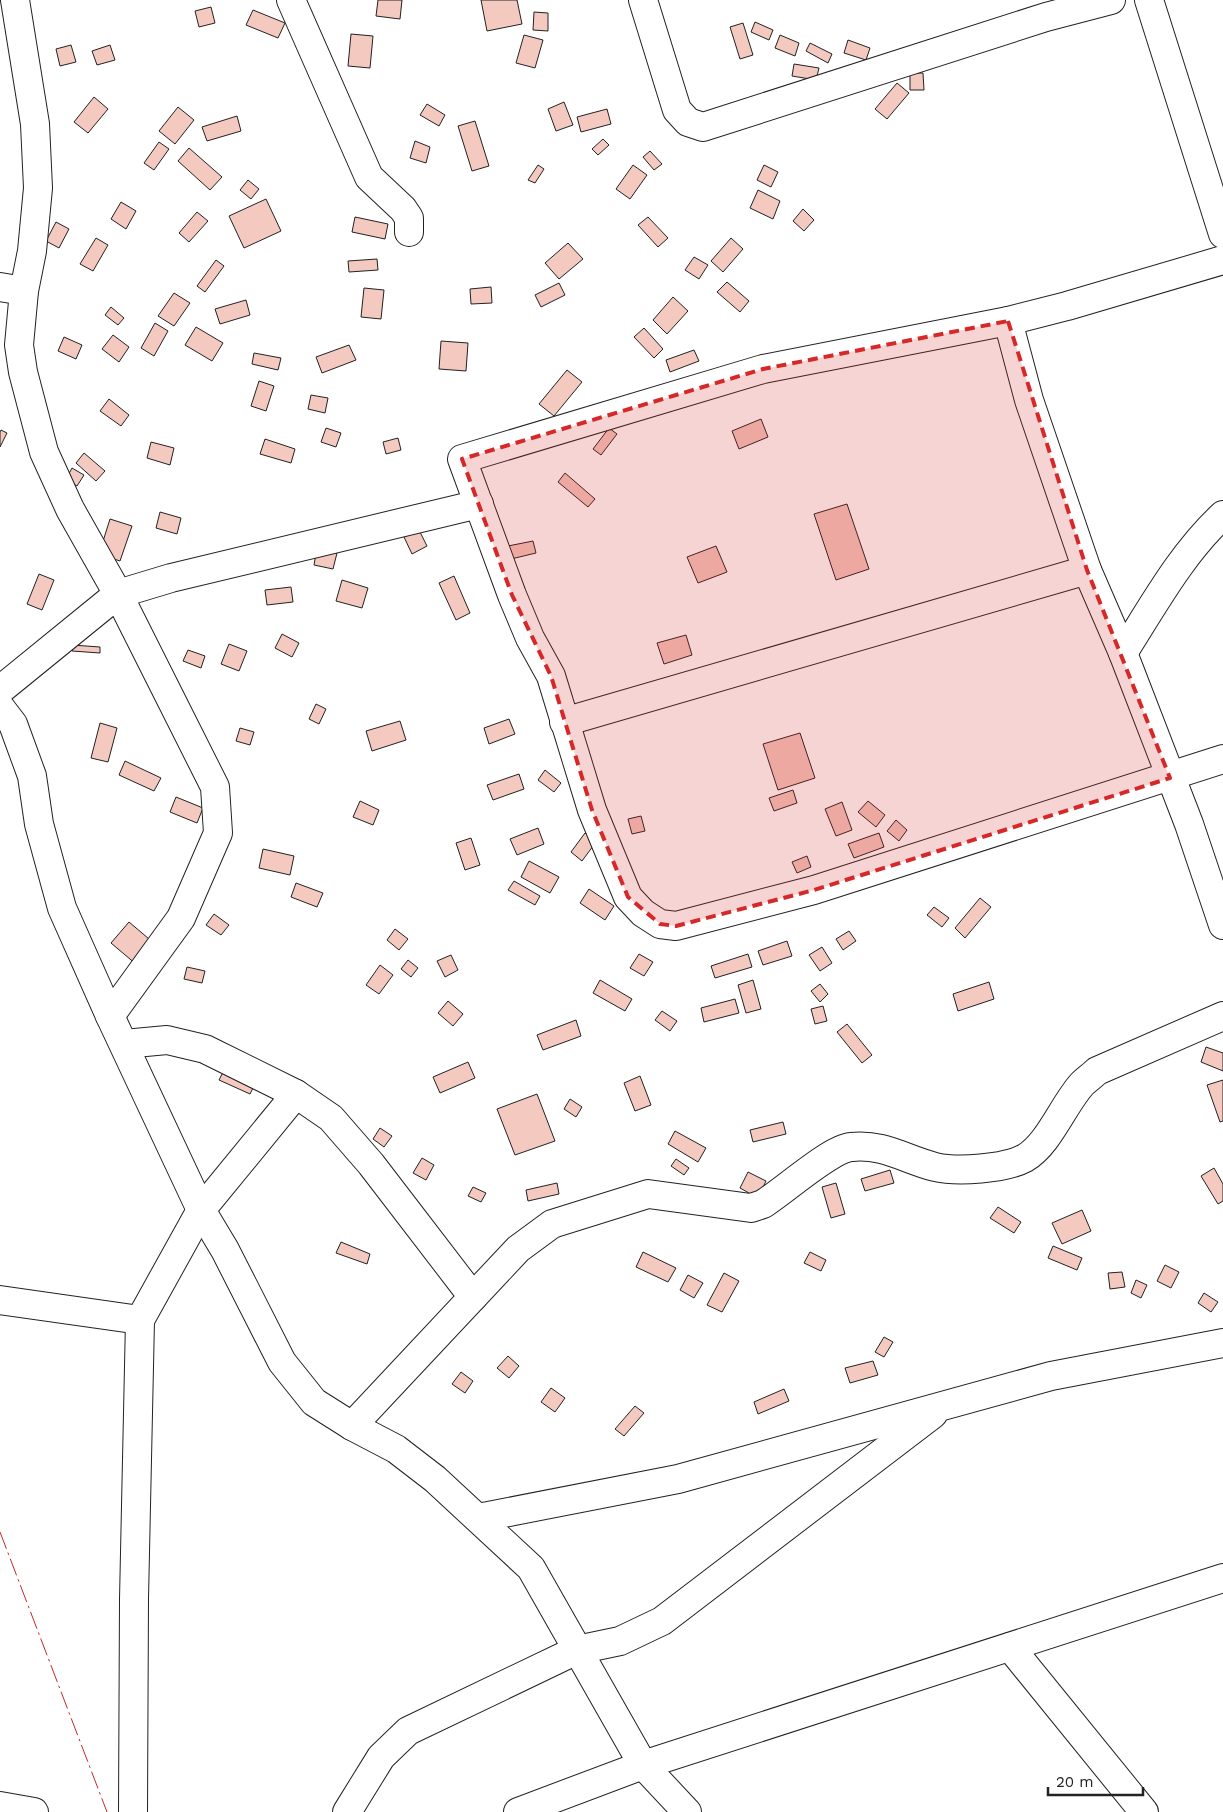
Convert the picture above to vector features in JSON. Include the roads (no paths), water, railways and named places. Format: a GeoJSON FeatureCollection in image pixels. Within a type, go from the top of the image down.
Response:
{"type":"FeatureCollection","features":[{"type":"Feature","properties":{"kind":"street"},"geometry":{"type":"LineString","coordinates":[[15,0],[35,124],[38,188],[32,251],[12,289],[23,372],[44,452],[70,509],[118,594],[215,787],[218,833],[181,918],[110,1016]]}},
{"type":"Feature","properties":{"kind":"street"},"geometry":{"type":"LineString","coordinates":[[291,0],[369,177],[403,209],[408,218],[409,232]]}},
{"type":"Feature","properties":{"kind":"street"},"geometry":{"type":"LineString","coordinates":[[643,0],[677,110],[688,122],[703,127],[1046,17],[1111,0]]}},
{"type":"Feature","properties":{"kind":"street"},"geometry":{"type":"LineString","coordinates":[[1149,0],[1223,234]]}},
{"type":"Feature","properties":{"kind":"street"},"geometry":{"type":"LineString","coordinates":[[1223,260],[1067,306],[1008,321],[762,369],[462,459],[512,595],[530,638],[551,676],[592,810],[628,897],[643,913],[660,924],[676,926],[814,890],[1170,778],[1223,759]]}},
{"type":"Feature","properties":{"kind":"street"},"geometry":{"type":"LineString","coordinates":[[1008,321],[1030,400],[1088,570],[1189,824],[1223,925]]}},
{"type":"Feature","properties":{"kind":"street"},"geometry":{"type":"LineString","coordinates":[[0,690],[118,594],[171,578],[479,504]]}},
{"type":"Feature","properties":{"kind":"street"},"geometry":{"type":"LineString","coordinates":[[1123,654],[1171,578],[1204,533],[1223,516]]}},
{"type":"Feature","properties":{"kind":"street"},"geometry":{"type":"LineString","coordinates":[[564,722],[1088,570]]}},
{"type":"Feature","properties":{"kind":"street"},"geometry":{"type":"LineString","coordinates":[[0,707],[13,724],[32,776],[39,824],[62,908],[110,1016],[201,1210],[225,1250],[282,1362],[314,1402],[352,1426],[396,1449],[435,1478],[531,1568],[642,1765],[687,1812]]}},
{"type":"Feature","properties":{"kind":"street"},"geometry":{"type":"LineString","coordinates":[[352,1426],[518,1248],[552,1224],[648,1194],[751,1208],[763,1204],[832,1155],[850,1147],[877,1147],[936,1167],[964,1168],[1010,1165],[1026,1158],[1038,1147],[1082,1084],[1096,1071],[1223,1016]]}},
{"type":"Feature","properties":{"kind":"street"},"geometry":{"type":"LineString","coordinates":[[124,1044],[167,1040],[204,1049],[296,1094],[331,1118],[371,1164],[473,1297]]}},
{"type":"Feature","properties":{"kind":"street"},"geometry":{"type":"LineString","coordinates":[[133,1812],[134,1599],[140,1320],[201,1210],[296,1094]]}},
{"type":"Feature","properties":{"kind":"street"},"geometry":{"type":"LineString","coordinates":[[0,1300],[140,1320]]}},
{"type":"Feature","properties":{"kind":"street"},"geometry":{"type":"LineString","coordinates":[[478,1518],[678,1478],[1051,1376],[1223,1343]]}},
{"type":"Feature","properties":{"kind":"street"},"geometry":{"type":"LineString","coordinates":[[347,1812],[382,1757],[408,1731],[577,1650],[620,1641],[662,1621],[944,1405]]}},
{"type":"Feature","properties":{"kind":"street"},"geometry":{"type":"LineString","coordinates":[[518,1812],[642,1765],[1223,1578]]}},
{"type":"Feature","properties":{"kind":"street"},"geometry":{"type":"LineString","coordinates":[[1010,1647],[1144,1812]]}},
{"type":"Feature","properties":{"kind":"street"},"geometry":{"type":"LineString","coordinates":[[0,1806],[34,1812]]}}]}
